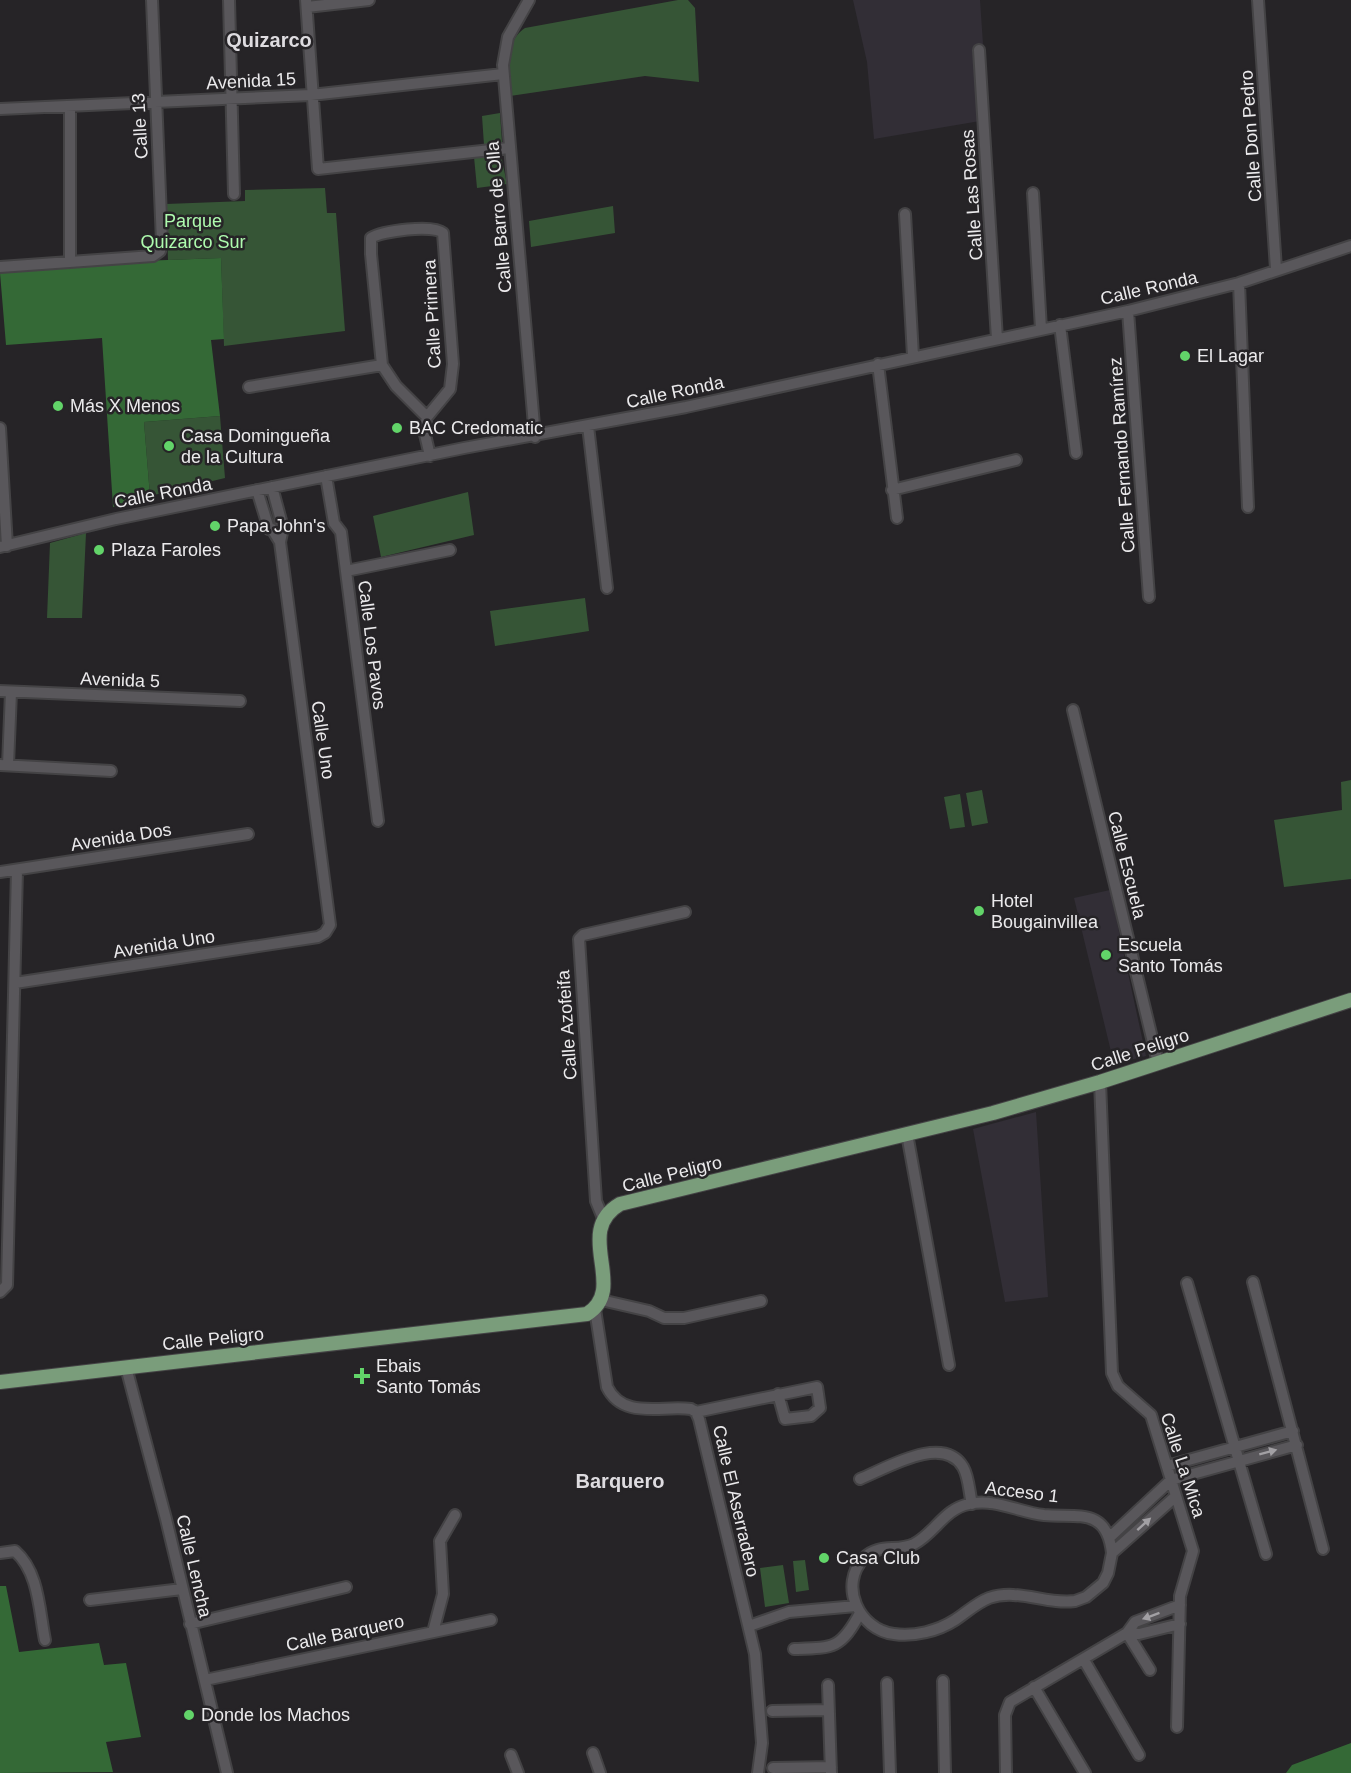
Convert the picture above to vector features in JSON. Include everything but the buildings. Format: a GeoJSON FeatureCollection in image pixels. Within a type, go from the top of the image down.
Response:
{"type":"FeatureCollection","features":[{"type":"Feature","properties":{"kind":"main road","name":"Calle Peligro"},"geometry":{"type":"LineString","coordinates":[[603,1218],[620,1204],[633,1200],[908,1134],[1100,1082],[1351,1000]]}},
{"type":"Feature","properties":{"kind":"main road"},"geometry":{"type":"LineString","coordinates":[[598,1305],[603,1279],[599,1237],[603,1218]]}},
{"type":"Feature","properties":{"kind":"main road","name":"Calle Peligro"},"geometry":{"type":"LineString","coordinates":[[0,1382],[572,1318],[598,1305]]}},
{"type":"Feature","properties":{"kind":"street","name":"Calle 13"},"geometry":{"type":"LineString","coordinates":[[70,261],[153,256],[160,250],[152,0]]}},
{"type":"Feature","properties":{"kind":"street"},"geometry":{"type":"LineString","coordinates":[[229,0],[234,194]]}},
{"type":"Feature","properties":{"kind":"street"},"geometry":{"type":"LineString","coordinates":[[369,0],[306,3],[318,169],[509,148]]}},
{"type":"Feature","properties":{"kind":"street","name":"Calle Barro de Olla"},"geometry":{"type":"LineString","coordinates":[[529,0],[508,37],[503,57],[503,74],[535,436]]}},
{"type":"Feature","properties":{"kind":"street","name":"Calle Don Pedro"},"geometry":{"type":"LineString","coordinates":[[1258,0],[1276,269]]}},
{"type":"Feature","properties":{"kind":"street","name":"Calle Las Rosas"},"geometry":{"type":"LineString","coordinates":[[979,50],[997,339]]}},
{"type":"Feature","properties":{"kind":"street","name":"Avenida 15"},"geometry":{"type":"LineString","coordinates":[[0,109],[311,95],[503,74]]}},
{"type":"Feature","properties":{"kind":"street"},"geometry":{"type":"LineString","coordinates":[[0,267],[70,261],[70,106]]}},
{"type":"Feature","properties":{"kind":"street"},"geometry":{"type":"LineString","coordinates":[[1033,193],[1041,329]]}},
{"type":"Feature","properties":{"kind":"street"},"geometry":{"type":"LineString","coordinates":[[904,214],[913,356]]}},
{"type":"Feature","properties":{"kind":"street","name":"Calle Primera"},"geometry":{"type":"LineString","coordinates":[[382,365],[371,238],[380,232],[434,229],[443,233],[453,370],[450,389],[427,417]]}},
{"type":"Feature","properties":{"kind":"street","name":"Calle Ronda"},"geometry":{"type":"LineString","coordinates":[[4,546],[116,519],[588,426],[1128,311],[1239,283],[1351,246]]}},
{"type":"Feature","properties":{"kind":"street"},"geometry":{"type":"LineString","coordinates":[[1239,283],[1248,507]]}},
{"type":"Feature","properties":{"kind":"street","name":"Calle Fernando Ramírez"},"geometry":{"type":"LineString","coordinates":[[1128,311],[1149,597]]}},
{"type":"Feature","properties":{"kind":"street"},"geometry":{"type":"LineString","coordinates":[[1060,325],[1076,453]]}},
{"type":"Feature","properties":{"kind":"street"},"geometry":{"type":"LineString","coordinates":[[879,363],[897,518]]}},
{"type":"Feature","properties":{"kind":"street"},"geometry":{"type":"LineString","coordinates":[[249,387],[382,365],[403,394],[427,417],[424,430],[430,456]]}},
{"type":"Feature","properties":{"kind":"street"},"geometry":{"type":"LineString","coordinates":[[588,426],[607,588]]}},
{"type":"Feature","properties":{"kind":"street"},"geometry":{"type":"LineString","coordinates":[[0,428],[4,546]]}},
{"type":"Feature","properties":{"kind":"street"},"geometry":{"type":"LineString","coordinates":[[892,490],[1016,460]]}},
{"type":"Feature","properties":{"kind":"street","name":"Calle Los Pavos"},"geometry":{"type":"LineString","coordinates":[[326,476],[334,523],[341,532],[378,821]]}},
{"type":"Feature","properties":{"kind":"street","name":"Calle Uno"},"geometry":{"type":"LineString","coordinates":[[272,487],[283,528],[280,542],[331,918],[325,933],[318,937]]}},
{"type":"Feature","properties":{"kind":"street","name":"Calle Uno"},"geometry":{"type":"LineString","coordinates":[[257,490],[269,529],[280,542]]}},
{"type":"Feature","properties":{"kind":"street"},"geometry":{"type":"LineString","coordinates":[[346,571],[450,550]]}},
{"type":"Feature","properties":{"kind":"street"},"geometry":{"type":"LineString","coordinates":[[6,691],[4,765],[111,771]]}},
{"type":"Feature","properties":{"kind":"street","name":"Avenida 5"},"geometry":{"type":"LineString","coordinates":[[6,691],[240,701]]}},
{"type":"Feature","properties":{"kind":"street","name":"Calle Escuela"},"geometry":{"type":"LineString","coordinates":[[1073,710],[1158,1063]]}},
{"type":"Feature","properties":{"kind":"street","name":"Avenida Dos"},"geometry":{"type":"LineString","coordinates":[[0,872],[248,834]]}},
{"type":"Feature","properties":{"kind":"street"},"geometry":{"type":"LineString","coordinates":[[0,1292],[7,1285],[17,870]]}},
{"type":"Feature","properties":{"kind":"street","name":"Calle Azofeifa"},"geometry":{"type":"LineString","coordinates":[[603,1218],[596,1201],[579,939],[583,935],[685,912]]}},
{"type":"Feature","properties":{"kind":"street","name":"Avenida Uno"},"geometry":{"type":"LineString","coordinates":[[15,983],[318,937]]}},
{"type":"Feature","properties":{"kind":"street","name":"Calle La Mica"},"geometry":{"type":"LineString","coordinates":[[1100,1082],[1112,1372],[1118,1386],[1151,1414],[1193,1551],[1180,1605],[1177,1726]]}},
{"type":"Feature","properties":{"kind":"street"},"geometry":{"type":"LineString","coordinates":[[908,1134],[949,1365]]}},
{"type":"Feature","properties":{"kind":"street"},"geometry":{"type":"LineString","coordinates":[[1253,1282],[1323,1549]]}},
{"type":"Feature","properties":{"kind":"street"},"geometry":{"type":"LineString","coordinates":[[1187,1283],[1266,1554]]}},
{"type":"Feature","properties":{"kind":"street"},"geometry":{"type":"LineString","coordinates":[[598,1305],[650,1311],[664,1318],[684,1318],[761,1301]]}},
{"type":"Feature","properties":{"kind":"street","name":"Calle El Aserradero"},"geometry":{"type":"LineString","coordinates":[[598,1305],[607,1387],[612,1397],[631,1407],[684,1408],[696,1412],[755,1654],[762,1743],[758,1773]]}},
{"type":"Feature","properties":{"kind":"street","name":"Calle Lencha"},"geometry":{"type":"LineString","coordinates":[[126,1367],[227,1773]]}},
{"type":"Feature","properties":{"kind":"street"},"geometry":{"type":"LineString","coordinates":[[696,1412],[778,1394]]}},
{"type":"Feature","properties":{"kind":"street"},"geometry":{"type":"LineString","coordinates":[[1167,1466],[1293,1431]]}},
{"type":"Feature","properties":{"kind":"street"},"geometry":{"type":"LineString","coordinates":[[858,1609],[874,1628],[884,1632],[910,1634],[946,1625],[991,1598],[1020,1595],[1059,1602],[1075,1601],[1086,1597],[1103,1583],[1112,1553],[1110,1537],[1171,1480],[1297,1445]]}},
{"type":"Feature","properties":{"kind":"street"},"geometry":{"type":"LineString","coordinates":[[860,1479],[922,1454],[945,1453],[964,1467],[972,1504]]}},
{"type":"Feature","properties":{"kind":"street"},"geometry":{"type":"LineString","coordinates":[[1112,1553],[1176,1496]]}},
{"type":"Feature","properties":{"kind":"street","name":"Acceso 1"},"geometry":{"type":"LineString","coordinates":[[858,1609],[854,1576],[864,1557],[881,1548],[912,1545],[948,1514],[972,1504],[989,1502],[1044,1515],[1081,1515],[1101,1524],[1110,1537]]}},
{"type":"Feature","properties":{"kind":"street"},"geometry":{"type":"LineString","coordinates":[[433,1632],[443,1594],[440,1541],[455,1515]]}},
{"type":"Feature","properties":{"kind":"street"},"geometry":{"type":"LineString","coordinates":[[0,1553],[15,1551],[27,1561],[33,1578],[45,1640]]}},
{"type":"Feature","properties":{"kind":"street"},"geometry":{"type":"LineString","coordinates":[[190,1624],[346,1587]]}},
{"type":"Feature","properties":{"kind":"street"},"geometry":{"type":"LineString","coordinates":[[90,1600],[182,1589]]}},
{"type":"Feature","properties":{"kind":"street"},"geometry":{"type":"LineString","coordinates":[[1006,1773],[1005,1715],[1010,1702],[1084,1660],[1127,1632],[1135,1622],[1180,1605]]}},
{"type":"Feature","properties":{"kind":"street"},"geometry":{"type":"LineString","coordinates":[[749,1626],[789,1612],[858,1609]]}},
{"type":"Feature","properties":{"kind":"street"},"geometry":{"type":"LineString","coordinates":[[794,1649],[829,1648],[837,1645],[843,1640],[858,1609]]}},
{"type":"Feature","properties":{"kind":"street","name":"Calle Barquero"},"geometry":{"type":"LineString","coordinates":[[205,1680],[491,1620]]}},
{"type":"Feature","properties":{"kind":"street"},"geometry":{"type":"LineString","coordinates":[[1127,1632],[1139,1634],[1180,1624]]}},
{"type":"Feature","properties":{"kind":"street"},"geometry":{"type":"LineString","coordinates":[[1127,1632],[1150,1670]]}},
{"type":"Feature","properties":{"kind":"street"},"geometry":{"type":"LineString","coordinates":[[1084,1660],[1139,1755]]}},
{"type":"Feature","properties":{"kind":"street"},"geometry":{"type":"LineString","coordinates":[[943,1681],[945,1773]]}},
{"type":"Feature","properties":{"kind":"street"},"geometry":{"type":"LineString","coordinates":[[887,1683],[890,1773]]}},
{"type":"Feature","properties":{"kind":"street"},"geometry":{"type":"LineString","coordinates":[[773,1768],[831,1770],[828,1685]]}},
{"type":"Feature","properties":{"kind":"street"},"geometry":{"type":"LineString","coordinates":[[1034,1688],[1085,1773]]}},
{"type":"Feature","properties":{"kind":"street"},"geometry":{"type":"LineString","coordinates":[[772,1711],[829,1710]]}},
{"type":"Feature","properties":{"kind":"street"},"geometry":{"type":"LineString","coordinates":[[593,1753],[600,1773]]}},
{"type":"Feature","properties":{"kind":"street"},"geometry":{"type":"LineString","coordinates":[[511,1755],[518,1773]]}},
{"type":"Feature","properties":{"kind":"shaded area"},"geometry":{"type":"Polygon","coordinates":[[[853,0],[980,0],[983,44],[974,46],[980,121],[874,139],[867,62],[853,0]]]}},
{"type":"Feature","properties":{"kind":"shaded area","name":"Escuela Santo Tomás"},"geometry":{"type":"Polygon","coordinates":[[[1110,890],[1146,1056],[1114,1064],[1074,898],[1110,890]]]}},
{"type":"Feature","properties":{"kind":"shaded area"},"geometry":{"type":"Polygon","coordinates":[[[1036,1112],[1048,1297],[1005,1302],[973,1129],[1036,1112]]]}},
{"type":"Feature","properties":{"kind":"green space"},"geometry":{"type":"Polygon","coordinates":[[[688,0],[695,8],[699,82],[645,76],[510,96],[508,59],[513,42],[525,28],[688,0]]]}},
{"type":"Feature","properties":{"kind":"green space"},"geometry":{"type":"Polygon","coordinates":[[[500,113],[502,142],[497,145],[484,145],[482,116],[500,113]]]}},
{"type":"Feature","properties":{"kind":"green space"},"geometry":{"type":"Polygon","coordinates":[[[501,155],[507,184],[477,188],[474,157],[501,155]]]}},
{"type":"Feature","properties":{"kind":"green space","name":"Parque Quizarco Sur"},"geometry":{"type":"Polygon","coordinates":[[[325,188],[327,213],[336,213],[345,331],[224,346],[221,258],[168,260],[166,204],[245,201],[245,190],[325,188]]]}},
{"type":"Feature","properties":{"kind":"green space"},"geometry":{"type":"Polygon","coordinates":[[[613,206],[615,233],[531,247],[529,221],[613,206]]]}},
{"type":"Feature","properties":{"kind":"green space"},"geometry":{"type":"Polygon","coordinates":[[[221,258],[224,339],[211,340],[220,416],[144,422],[150,496],[113,507],[102,338],[6,345],[0,273],[6,266],[221,258]]]}},
{"type":"Feature","properties":{"kind":"green space"},"geometry":{"type":"Polygon","coordinates":[[[220,416],[225,478],[150,496],[144,422],[220,416]]]}},
{"type":"Feature","properties":{"kind":"green space"},"geometry":{"type":"Polygon","coordinates":[[[468,492],[474,535],[381,557],[373,516],[468,492]]]}},
{"type":"Feature","properties":{"kind":"green space"},"geometry":{"type":"Polygon","coordinates":[[[86,533],[82,618],[47,618],[50,543],[86,533]]]}},
{"type":"Feature","properties":{"kind":"green space"},"geometry":{"type":"Polygon","coordinates":[[[585,598],[589,631],[495,646],[490,611],[585,598]]]}},
{"type":"Feature","properties":{"kind":"green space"},"geometry":{"type":"Polygon","coordinates":[[[1351,780],[1351,879],[1284,887],[1274,820],[1342,810],[1341,782],[1351,780]]]}},
{"type":"Feature","properties":{"kind":"green space"},"geometry":{"type":"Polygon","coordinates":[[[982,790],[988,823],[972,826],[966,793],[982,790]]]}},
{"type":"Feature","properties":{"kind":"green space"},"geometry":{"type":"Polygon","coordinates":[[[960,794],[965,827],[950,829],[944,797],[960,794]]]}},
{"type":"Feature","properties":{"kind":"green space"},"geometry":{"type":"Polygon","coordinates":[[[805,1560],[809,1590],[796,1592],[793,1561],[805,1560]]]}},
{"type":"Feature","properties":{"kind":"green space"},"geometry":{"type":"Polygon","coordinates":[[[783,1565],[789,1603],[765,1607],[760,1568],[783,1565]]]}},
{"type":"Feature","properties":{"kind":"green space"},"geometry":{"type":"Polygon","coordinates":[[[0,1586],[6,1586],[19,1652],[99,1643],[104,1665],[126,1663],[141,1737],[106,1742],[113,1772],[0,1773],[0,1586]]]}},
{"type":"Feature","properties":{"kind":"green space"},"geometry":{"type":"Polygon","coordinates":[[[1351,1743],[1351,1773],[1286,1773],[1292,1765],[1351,1743]]]}},
{"type":"Feature","properties":{"kind":"place","name":"El Lagar"},"geometry":{"type":"Point","coordinates":[1185,356]}},
{"type":"Feature","properties":{"kind":"place","name":"Más X Menos"},"geometry":{"type":"Point","coordinates":[58,406]}},
{"type":"Feature","properties":{"kind":"place","name":"BAC Credomatic"},"geometry":{"type":"Point","coordinates":[397,428]}},
{"type":"Feature","properties":{"kind":"place","name":"Casa Domingueña de la Cultura"},"geometry":{"type":"Point","coordinates":[169,446]}},
{"type":"Feature","properties":{"kind":"place","name":"Papa John's"},"geometry":{"type":"Point","coordinates":[215,526]}},
{"type":"Feature","properties":{"kind":"place","name":"Plaza Faroles"},"geometry":{"type":"Point","coordinates":[99,550]}},
{"type":"Feature","properties":{"kind":"place","name":"Hotel Bougainvillea"},"geometry":{"type":"Point","coordinates":[979,911]}},
{"type":"Feature","properties":{"kind":"place","name":"Escuela Santo Tomás"},"geometry":{"type":"Point","coordinates":[1106,955]}},
{"type":"Feature","properties":{"kind":"place","name":"Ebais Santo Tomás"},"geometry":{"type":"Point","coordinates":[362,1376]}},
{"type":"Feature","properties":{"kind":"place","name":"Casa Club"},"geometry":{"type":"Point","coordinates":[824,1558]}},
{"type":"Feature","properties":{"kind":"place","name":"Donde los Machos"},"geometry":{"type":"Point","coordinates":[189,1715]}},
{"type":"Feature","properties":{"kind":"district","name":"Quizarco"},"geometry":{"type":"Point","coordinates":[269,40]}},
{"type":"Feature","properties":{"kind":"district","name":"Barquero"},"geometry":{"type":"Point","coordinates":[620,1481]}}]}
